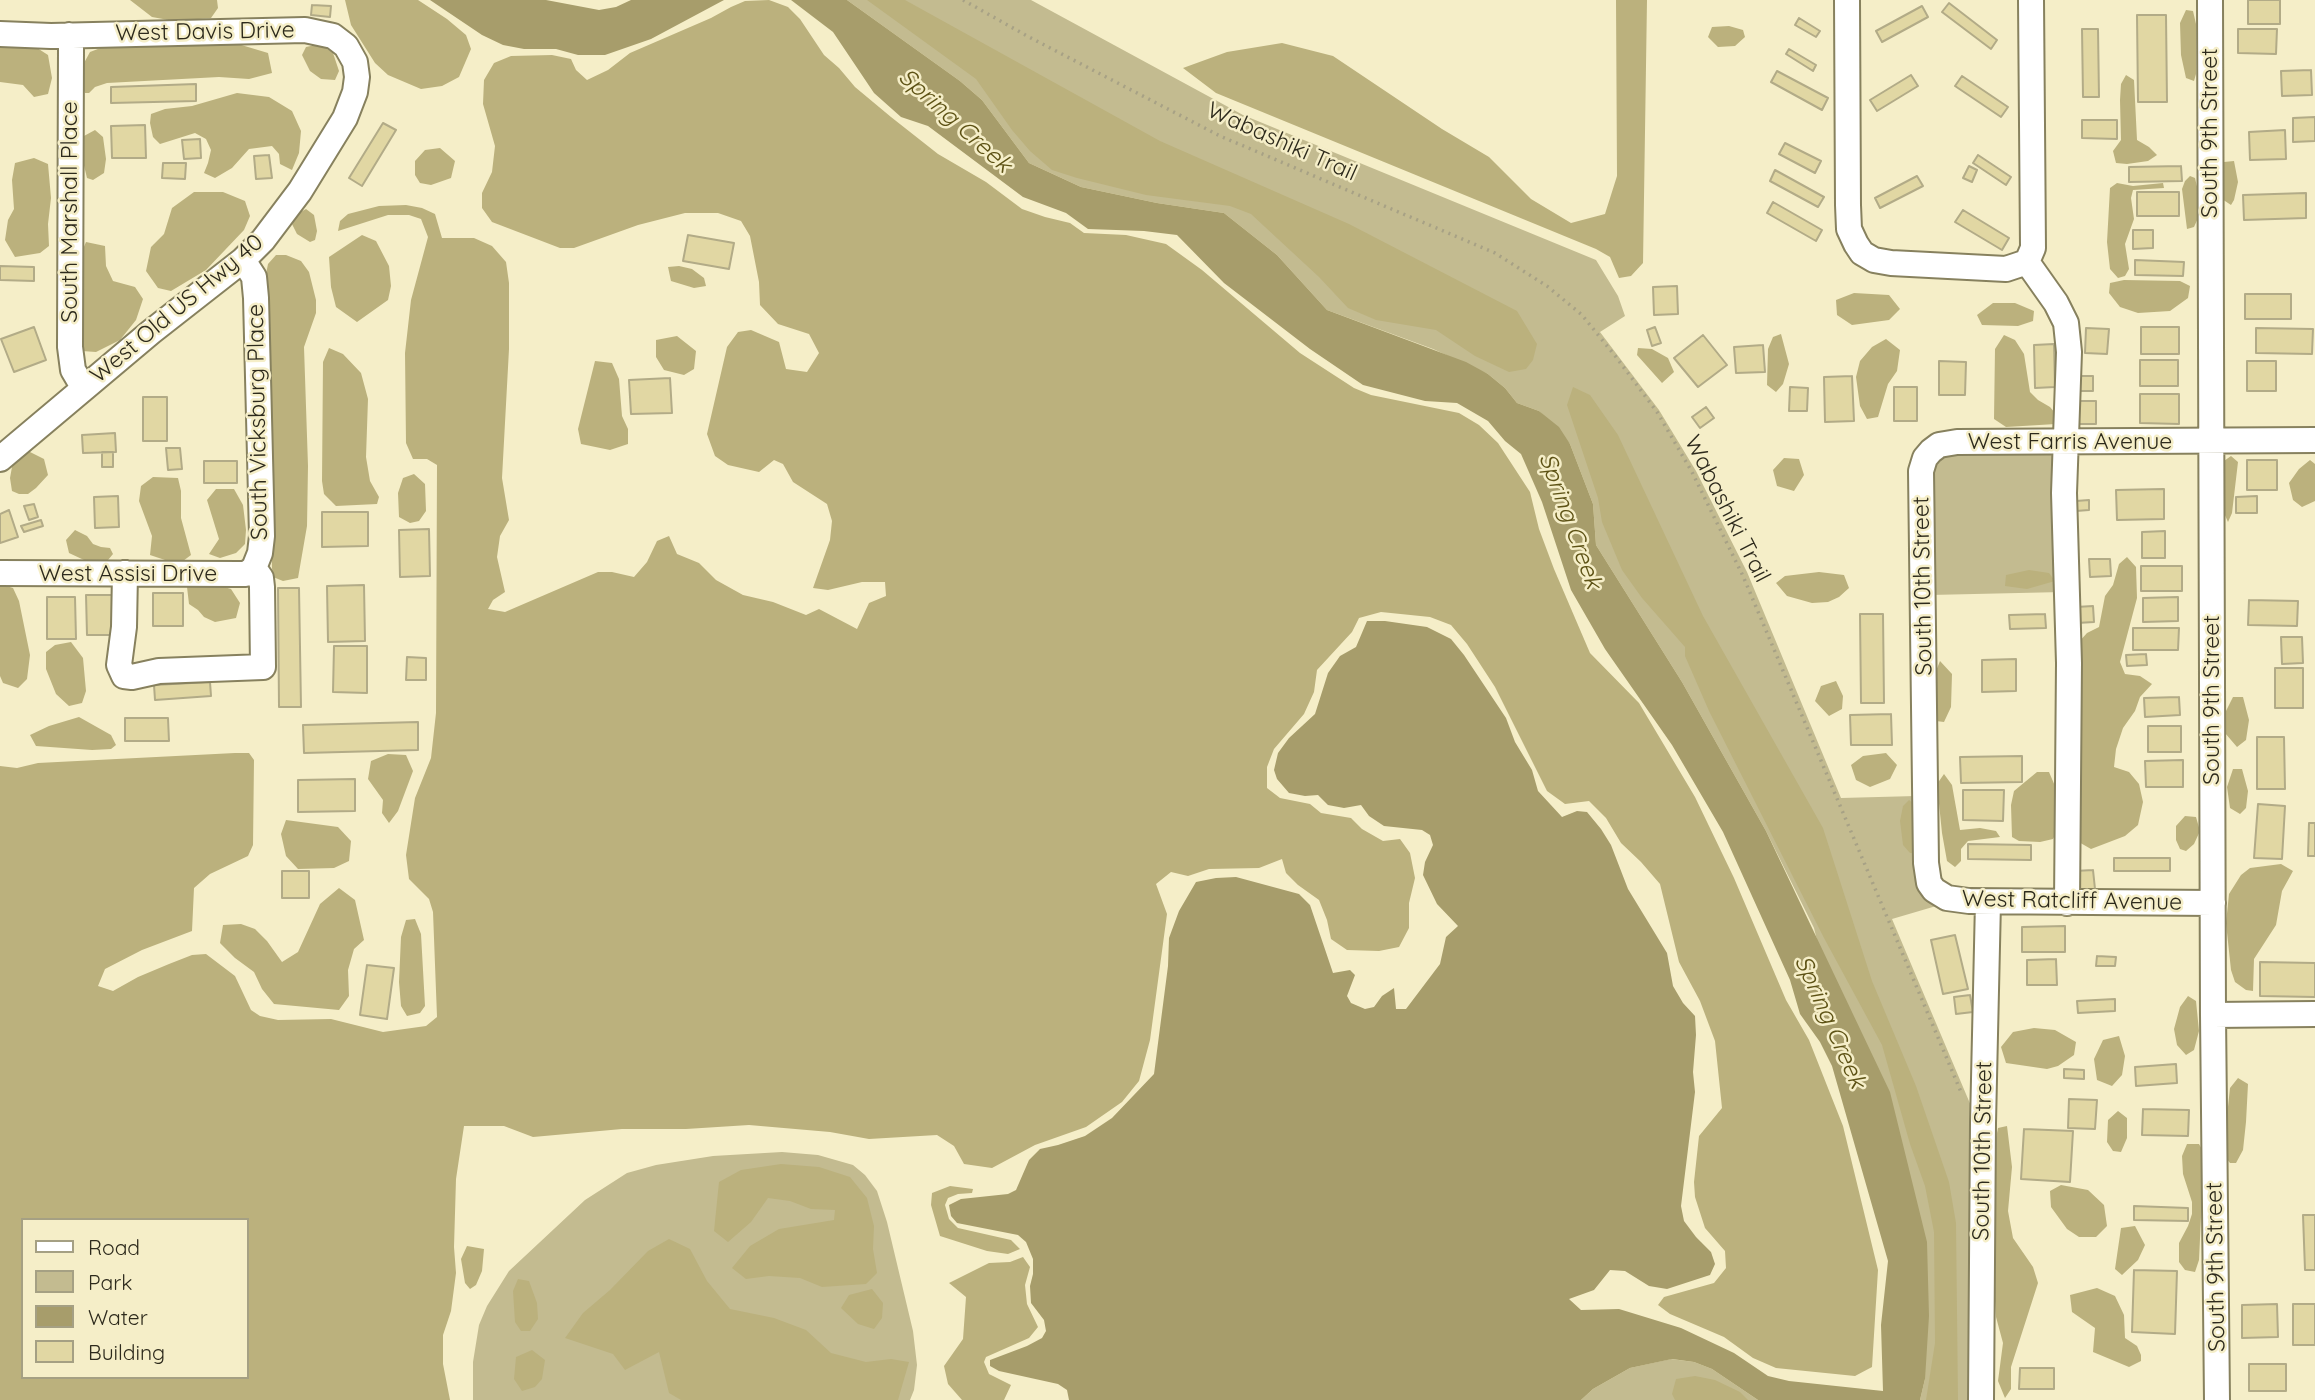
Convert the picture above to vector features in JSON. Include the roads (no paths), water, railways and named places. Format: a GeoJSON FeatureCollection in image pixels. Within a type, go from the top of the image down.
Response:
{"type":"FeatureCollection","features":[{"type":"Feature","properties":{"kind":"street"},"geometry":{"type":"LineString","coordinates":[[1847,0],[1847,205],[1849,229],[1856,244],[1862,253],[1874,260],[1891,263],[2006,269],[2027,262],[2033,248],[2031,0]]}},
{"type":"Feature","properties":{"kind":"street","name":"South 9th Street"},"geometry":{"type":"LineString","coordinates":[[2210,0],[2217,1400]]}},
{"type":"Feature","properties":{"kind":"street","name":"West Davis Drive"},"geometry":{"type":"LineString","coordinates":[[0,34],[305,30],[333,36],[346,46],[355,62],[357,77],[351,102]]}},
{"type":"Feature","properties":{"kind":"street","name":"South Marshall Place"},"geometry":{"type":"LineString","coordinates":[[69,35],[70,347],[73,370],[83,387]]}},
{"type":"Feature","properties":{"kind":"street","name":"West Old US Hwy 40"},"geometry":{"type":"LineString","coordinates":[[0,459],[83,387],[243,260],[263,240],[300,191],[345,118],[351,102]]}},
{"type":"Feature","properties":{"kind":"street","name":"South Vicksburg Place"},"geometry":{"type":"LineString","coordinates":[[125,573],[124,627],[119,664],[124,676],[132,677],[159,671],[262,667],[262,587],[261,578],[254,568],[258,562],[262,536],[256,298],[254,277],[243,260]]}},
{"type":"Feature","properties":{"kind":"street"},"geometry":{"type":"LineString","coordinates":[[2027,262],[2056,303],[2066,323],[2069,352],[2064,493],[2069,663],[2067,903]]}},
{"type":"Feature","properties":{"kind":"street","name":"West Farris Avenue"},"geometry":{"type":"LineString","coordinates":[[1931,451],[1939,445],[1957,442],[2315,440]]}},
{"type":"Feature","properties":{"kind":"street","name":"South 10th Street"},"geometry":{"type":"LineString","coordinates":[[1931,451],[1924,458],[1921,471],[1926,863],[1929,883],[1934,890]]}},
{"type":"Feature","properties":{"kind":"street","name":"West Assisi Drive"},"geometry":{"type":"LineString","coordinates":[[0,573],[238,575],[246,574],[254,568]]}},
{"type":"Feature","properties":{"kind":"street","name":"West Ratcliff Avenue"},"geometry":{"type":"LineString","coordinates":[[1934,890],[1952,899],[1988,902],[2213,903]]}},
{"type":"Feature","properties":{"kind":"street","name":"South 10th Street"},"geometry":{"type":"LineString","coordinates":[[1981,1400],[1988,902]]}},
{"type":"Feature","properties":{"kind":"street"},"geometry":{"type":"LineString","coordinates":[[2213,1016],[2315,1014]]}},
{"type":"Feature","properties":{"kind":"water"},"geometry":{"type":"Polygon","coordinates":[[[430,0],[546,0],[599,10],[616,7],[631,0],[724,0],[651,39],[605,55],[578,55],[556,49],[524,49],[503,45],[482,35],[430,0]]]}},
{"type":"Feature","properties":{"kind":"water","name":"Spring Creek"},"geometry":{"type":"Polygon","coordinates":[[[791,0],[847,0],[960,81],[982,100],[1029,163],[1081,187],[1157,203],[1224,213],[1277,255],[1327,310],[1466,362],[1488,374],[1505,388],[1517,403],[1539,411],[1559,427],[1570,444],[1593,504],[1596,545],[1682,682],[1766,831],[1890,1092],[1927,1242],[1929,1316],[1925,1379],[1920,1400],[1758,1400],[1712,1369],[1694,1362],[1672,1359],[1630,1368],[1593,1389],[1581,1400],[1069,1400],[1067,1390],[1058,1384],[999,1371],[990,1366],[990,1360],[1027,1346],[1042,1338],[1046,1331],[1044,1320],[1031,1303],[1033,1259],[1026,1242],[1018,1235],[957,1223],[951,1216],[949,1205],[961,1199],[1008,1194],[1016,1190],[1029,1160],[1040,1149],[1085,1136],[1112,1118],[1154,1074],[1169,938],[1179,911],[1196,882],[1236,877],[1299,894],[1310,905],[1333,973],[1350,970],[1355,975],[1347,996],[1351,1003],[1365,1009],[1374,1007],[1382,996],[1394,988],[1396,1009],[1406,1009],[1440,964],[1446,937],[1458,926],[1437,904],[1423,875],[1425,862],[1433,845],[1430,835],[1422,830],[1384,826],[1369,816],[1361,805],[1344,808],[1328,805],[1318,795],[1289,793],[1277,779],[1274,770],[1278,753],[1289,738],[1315,714],[1328,673],[1340,656],[1356,647],[1367,621],[1427,627],[1451,639],[1506,718],[1515,742],[1532,770],[1538,791],[1562,817],[1577,811],[1587,812],[1601,829],[1611,845],[1628,889],[1667,953],[1673,986],[1695,1016],[1695,1092],[1681,1206],[1684,1221],[1711,1252],[1715,1264],[1710,1275],[1667,1289],[1649,1286],[1625,1271],[1610,1270],[1594,1290],[1569,1299],[1581,1310],[1619,1309],[1681,1328],[1734,1353],[1768,1376],[1789,1381],[1883,1391],[1881,1325],[1888,1261],[1832,1066],[1820,1042],[1800,1014],[1790,980],[1723,832],[1672,745],[1605,649],[1571,590],[1542,502],[1521,454],[1505,441],[1488,421],[1457,403],[1425,401],[1363,385],[1310,349],[1224,283],[1177,235],[1088,229],[1066,213],[1023,197],[928,126],[901,117],[874,93],[833,32],[791,0]]]}}]}
